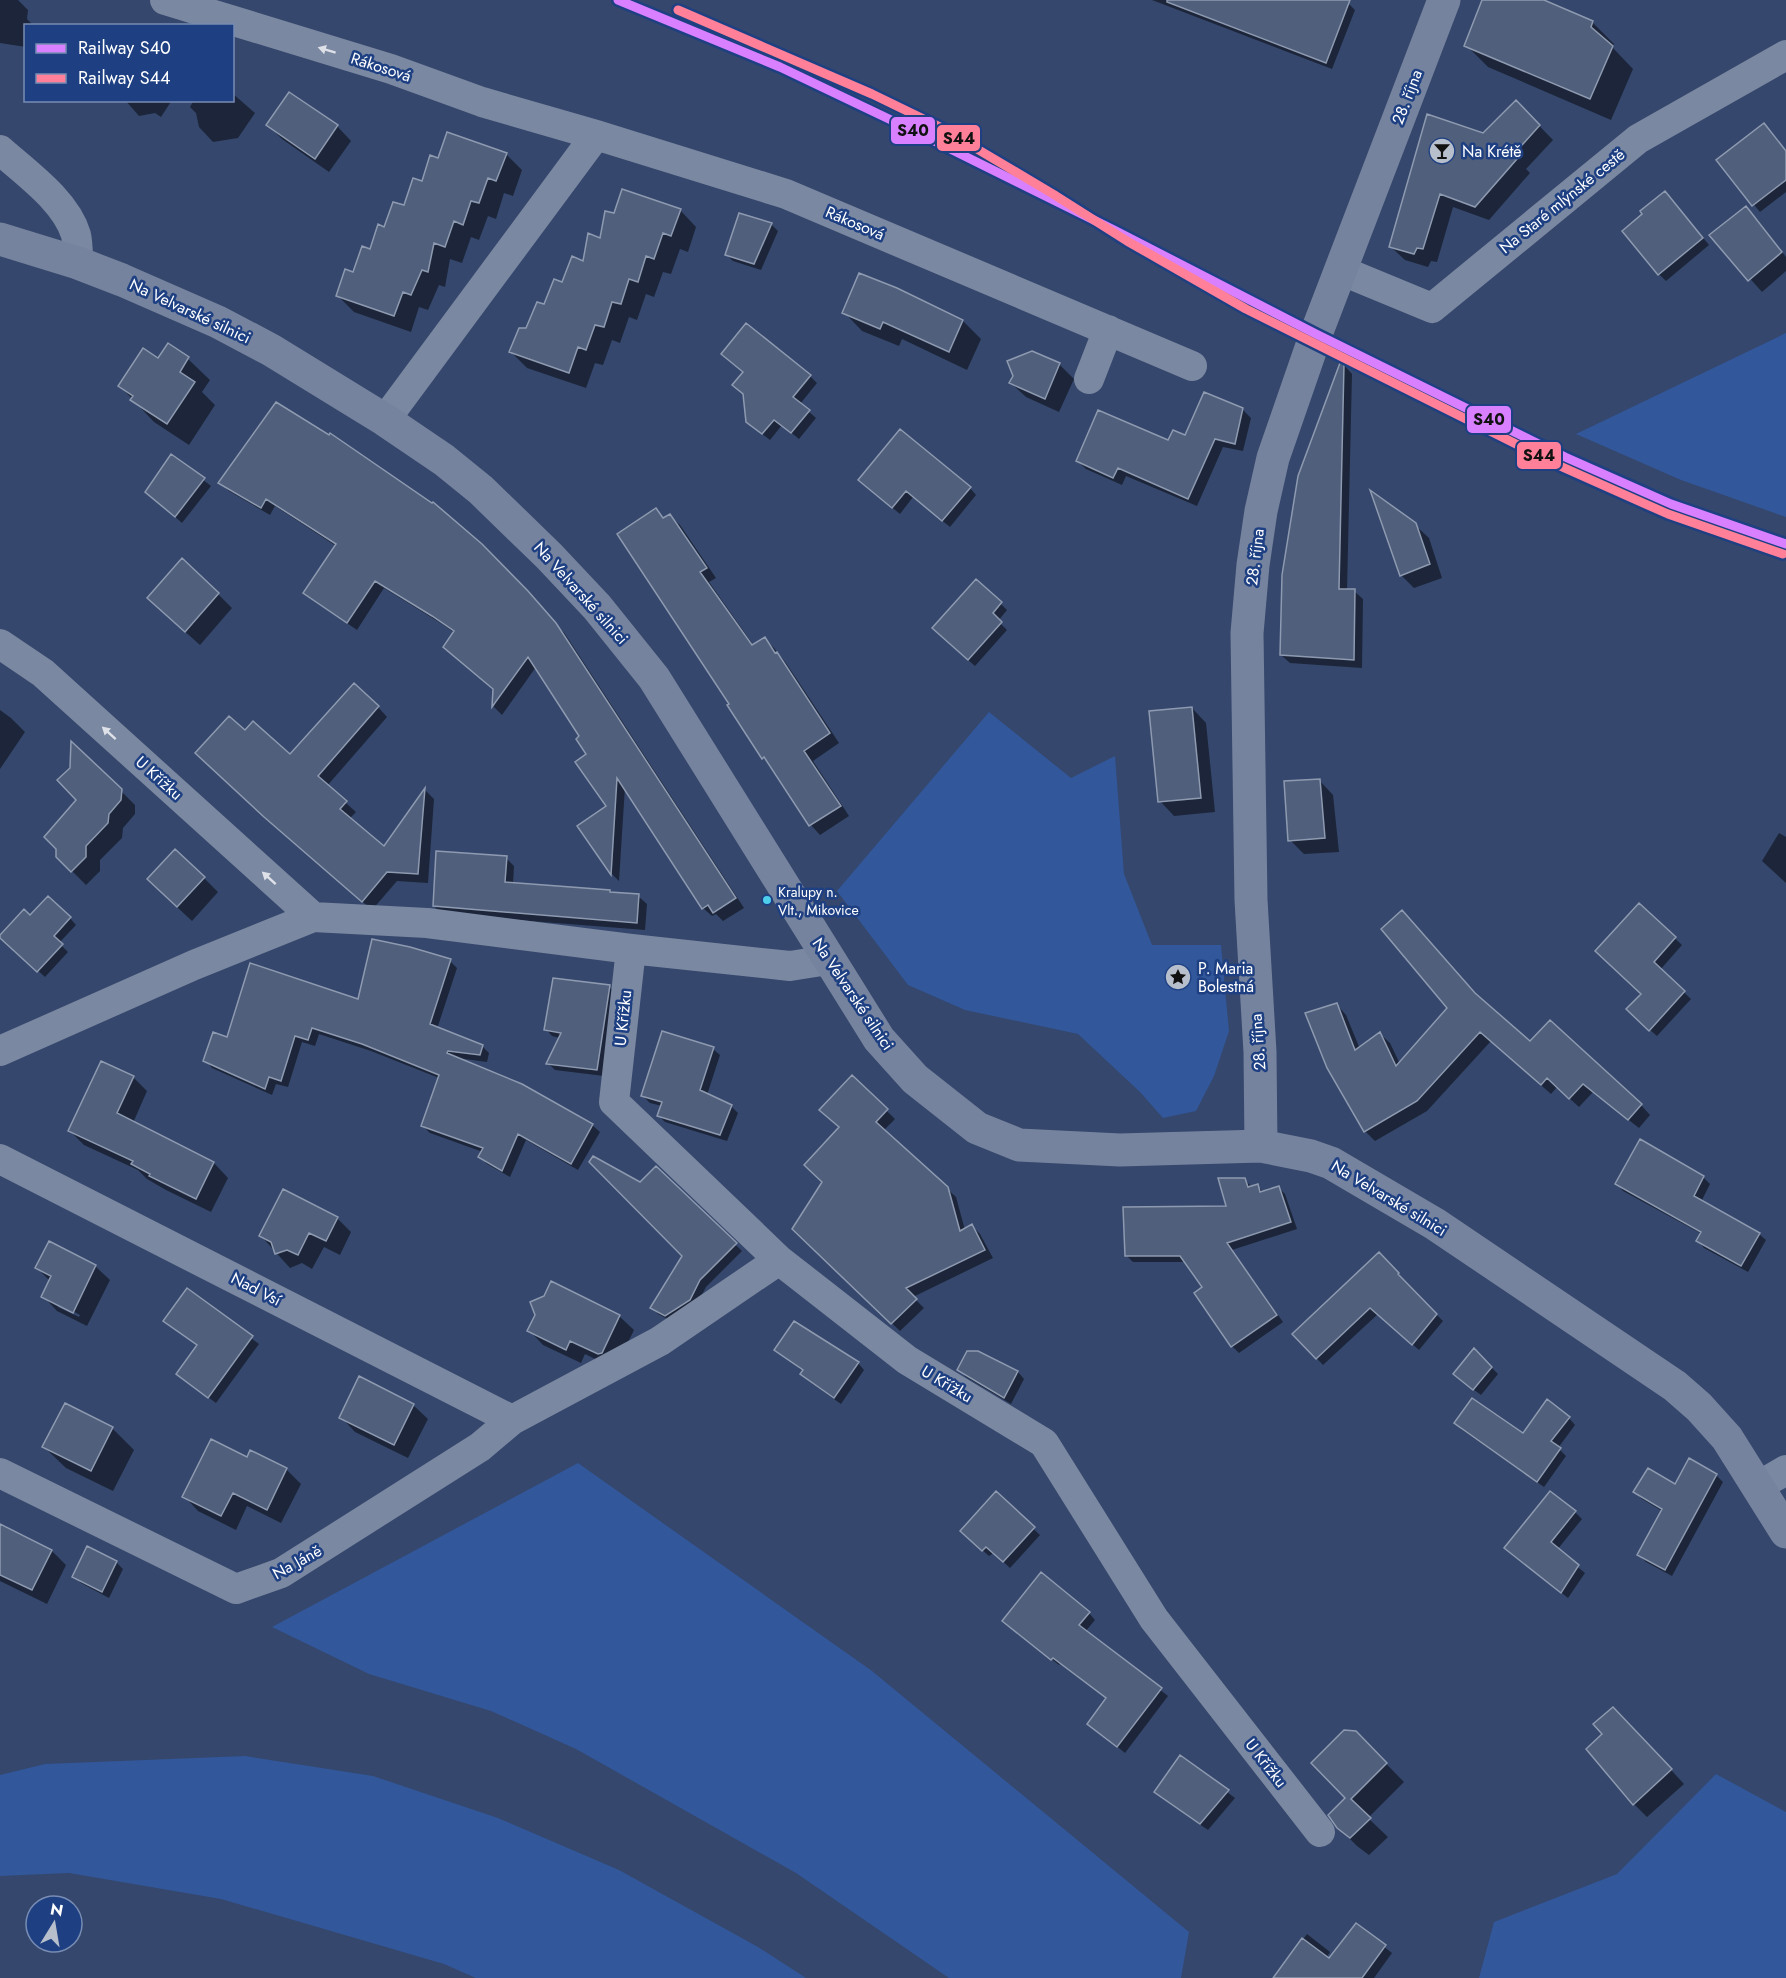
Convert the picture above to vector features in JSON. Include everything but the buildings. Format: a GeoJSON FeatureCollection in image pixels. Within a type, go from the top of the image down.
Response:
{"type":"FeatureCollection","features":[{"type":"Feature","properties":{"kind":"main road","name":"28. října"},"geometry":{"type":"LineString","coordinates":[[1261,1146],[1260,1063],[1251,900],[1247,633],[1261,511],[1273,458],[1340,270],[1444,0]]}},
{"type":"Feature","properties":{"kind":"main road","name":"Na Velvarské silnici"},"geometry":{"type":"LineString","coordinates":[[0,240],[78,263],[165,298],[271,350],[385,420],[444,460],[481,490],[549,556],[617,630],[654,678],[879,1039],[915,1079],[977,1128],[1019,1145],[1120,1150],[1261,1146],[1311,1156],[1331,1163],[1435,1224],[1675,1386],[1699,1407],[1727,1438],[1786,1532]]}},
{"type":"Feature","properties":{"kind":"street","name":"Rákosová"},"geometry":{"type":"LineString","coordinates":[[165,0],[391,69],[482,102],[786,194],[1192,366]]}},
{"type":"Feature","properties":{"kind":"street","name":"Na Staré mlýnské cestě"},"geometry":{"type":"LineString","coordinates":[[1340,270],[1432,308],[1638,139],[1786,55]]}},
{"type":"Feature","properties":{"kind":"street"},"geometry":{"type":"LineString","coordinates":[[385,420],[596,135]]}},
{"type":"Feature","properties":{"kind":"street"},"geometry":{"type":"LineString","coordinates":[[0,150],[40,185],[66,213],[76,236],[78,263]]}},
{"type":"Feature","properties":{"kind":"street"},"geometry":{"type":"LineString","coordinates":[[1089,379],[1108,330]]}},
{"type":"Feature","properties":{"kind":"street","name":"U Křížku"},"geometry":{"type":"LineString","coordinates":[[0,644],[43,673],[313,917]]}},
{"type":"Feature","properties":{"kind":"street"},"geometry":{"type":"LineString","coordinates":[[0,1050],[194,965],[313,917],[427,924],[790,966],[828,960]]}},
{"type":"Feature","properties":{"kind":"street","name":"U Křížku"},"geometry":{"type":"LineString","coordinates":[[631,949],[614,1102],[779,1260],[907,1360],[1044,1443],[1154,1619],[1320,1832]]}},
{"type":"Feature","properties":{"kind":"street","name":"Nad Vsí"},"geometry":{"type":"LineString","coordinates":[[0,1159],[512,1420]]}},
{"type":"Feature","properties":{"kind":"street","name":"Na Jáně"},"geometry":{"type":"LineString","coordinates":[[0,1473],[236,1589],[281,1573],[480,1448],[512,1420],[660,1341],[779,1260]]}},
{"type":"Feature","properties":{"kind":"street"},"geometry":{"type":"LineString","coordinates":[[1757,1487],[1786,1470]]}},
{"type":"Feature","properties":{"kind":"shaded area"},"geometry":{"type":"Polygon","coordinates":[[[1786,333],[1786,517],[1681,480],[1576,434],[1786,333]]]}},
{"type":"Feature","properties":{"kind":"shaded area"},"geometry":{"type":"Polygon","coordinates":[[[989,712],[1071,778],[1115,756],[1124,874],[1152,945],[1221,945],[1229,1031],[1214,1076],[1196,1111],[1163,1118],[1140,1092],[1078,1034],[965,1010],[908,985],[837,891],[989,712]]]}},
{"type":"Feature","properties":{"kind":"shaded area"},"geometry":{"type":"Polygon","coordinates":[[[578,1463],[872,1671],[1189,1932],[1181,1978],[949,1978],[796,1873],[576,1749],[491,1711],[369,1674],[272,1627],[578,1463]]]}},
{"type":"Feature","properties":{"kind":"shaded area"},"geometry":{"type":"Polygon","coordinates":[[[245,1756],[373,1776],[498,1818],[619,1870],[758,1947],[806,1978],[476,1978],[444,1964],[221,1899],[69,1873],[0,1876],[0,1775],[45,1764],[245,1756]]]}},
{"type":"Feature","properties":{"kind":"shaded area"},"geometry":{"type":"Polygon","coordinates":[[[1716,1774],[1786,1812],[1786,1978],[1479,1978],[1494,1922],[1617,1874],[1716,1774]]]}},
{"type":"Feature","properties":{"kind":"rail line","name":"S40"},"geometry":{"type":"LineString","coordinates":[[618,0],[780,67],[912,130],[1565,457],[1671,504],[1786,544]]}},
{"type":"Feature","properties":{"kind":"rail line","name":"S44"},"geometry":{"type":"LineString","coordinates":[[678,10],[872,94],[940,127],[1127,241],[1246,309],[1560,466],[1668,514],[1783,554]]}},
{"type":"Feature","properties":{"kind":"place","name":"Na Krétě"},"geometry":{"type":"Point","coordinates":[1442,151]}},
{"type":"Feature","properties":{"kind":"place","name":"Kralupy n. Vlt., Mikovice"},"geometry":{"type":"Point","coordinates":[767,900]}},
{"type":"Feature","properties":{"kind":"place","name":"P. Maria Bolestná"},"geometry":{"type":"Point","coordinates":[1178,977]}}]}
